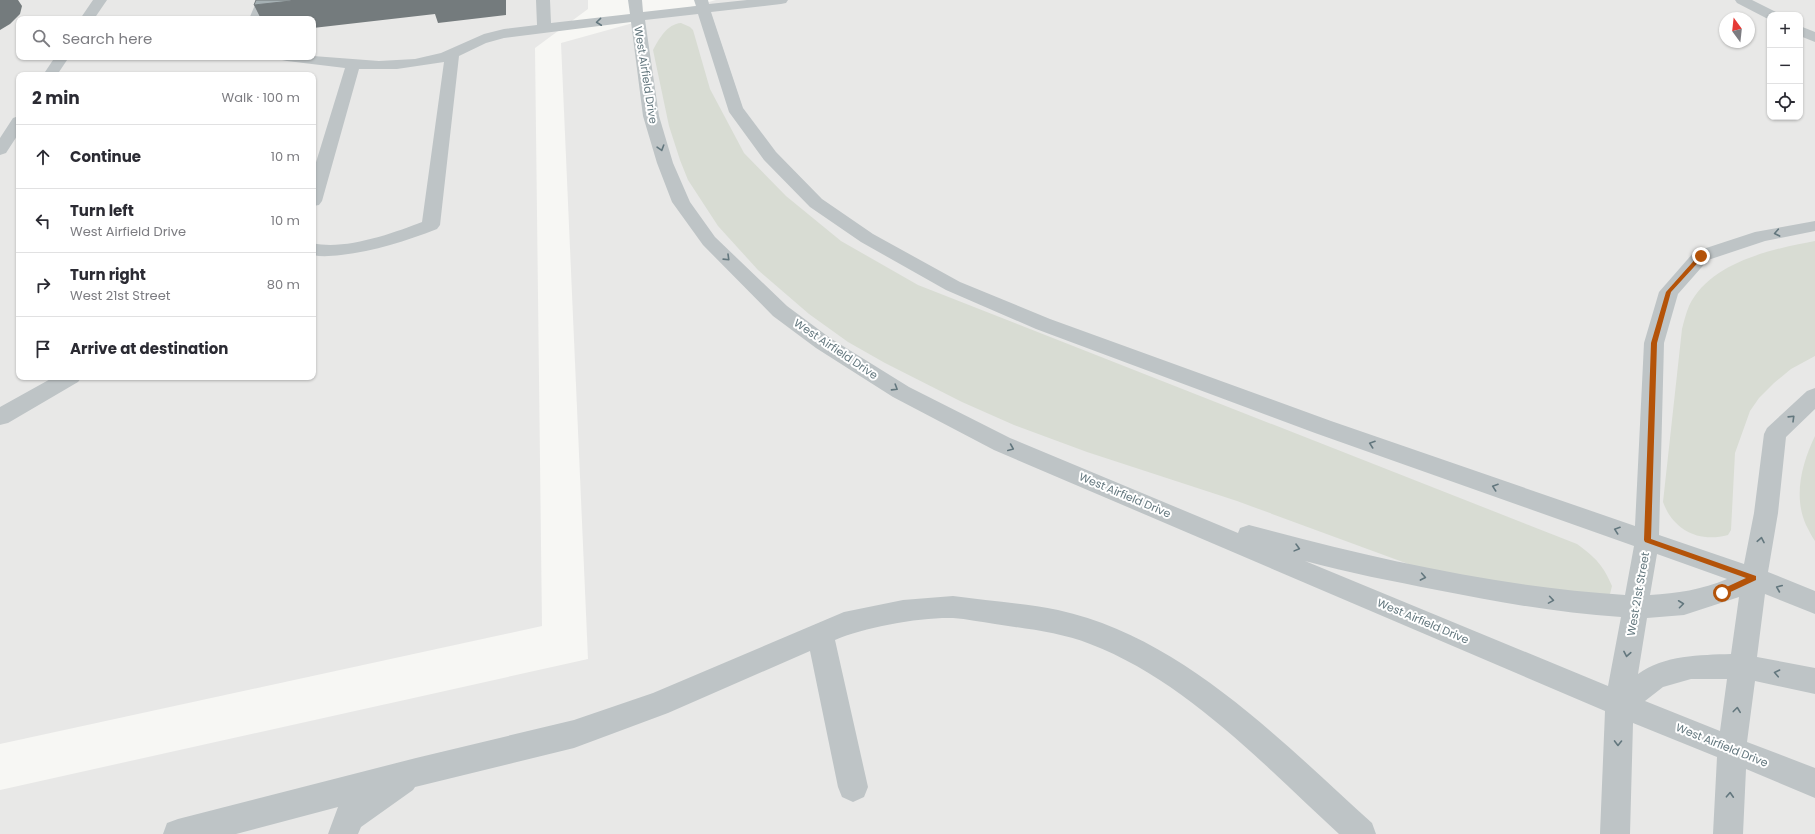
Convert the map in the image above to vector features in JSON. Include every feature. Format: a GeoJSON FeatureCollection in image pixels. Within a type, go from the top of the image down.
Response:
{"type":"FeatureCollection","features":[{"type":"Feature","properties":{"kind":"street"},"geometry":{"type":"LineString","coordinates":[[89,16],[100,0]]}},
{"type":"Feature","properties":{"kind":"street"},"geometry":{"type":"LineString","coordinates":[[257,16],[264,0]]}},
{"type":"Feature","properties":{"kind":"street"},"geometry":{"type":"LineString","coordinates":[[543,0],[544,28]]}},
{"type":"Feature","properties":{"kind":"street"},"geometry":{"type":"LineString","coordinates":[[316,60],[377,66],[432,60],[452,55],[481,40],[497,34],[544,28],[636,9],[781,0]]}},
{"type":"Feature","properties":{"kind":"street"},"geometry":{"type":"LineString","coordinates":[[1742,0],[1767,13]]}},
{"type":"Feature","properties":{"kind":"street"},"geometry":{"type":"LineString","coordinates":[[702,4],[735,109],[770,156],[816,203],[867,238],[953,286],[1043,324],[1322,427],[1754,578],[1815,604]]}},
{"type":"Feature","properties":{"kind":"street","name":"West Airfield Drive"},"geometry":{"type":"LineString","coordinates":[[636,9],[651,116],[665,162],[682,202],[709,241],[780,311],[823,343],[908,396],[1002,444],[1165,511],[1618,704],[1815,783]]}},
{"type":"Feature","properties":{"kind":"street"},"geometry":{"type":"LineString","coordinates":[[1803,32],[1815,38]]}},
{"type":"Feature","properties":{"kind":"street"},"geometry":{"type":"LineString","coordinates":[[316,250],[361,248],[394,240],[431,225],[452,55]]}},
{"type":"Feature","properties":{"kind":"street"},"geometry":{"type":"LineString","coordinates":[[52,72],[60,60]]}},
{"type":"Feature","properties":{"kind":"street"},"geometry":{"type":"LineString","coordinates":[[316,191],[353,64]]}},
{"type":"Feature","properties":{"kind":"street"},"geometry":{"type":"LineString","coordinates":[[0,150],[16,126]]}},
{"type":"Feature","properties":{"kind":"street","name":"West 21st Street"},"geometry":{"type":"LineString","coordinates":[[1615,834],[1618,704],[1648,540],[1654,343],[1669,292],[1701,256],[1761,236],[1815,226]]}},
{"type":"Feature","properties":{"kind":"street"},"geometry":{"type":"LineString","coordinates":[[0,417],[66,380]]}},
{"type":"Feature","properties":{"kind":"street"},"geometry":{"type":"LineString","coordinates":[[1728,834],[1732,749],[1754,578],[1766,513],[1775,434],[1815,396]]}},
{"type":"Feature","properties":{"kind":"street"},"geometry":{"type":"LineString","coordinates":[[1165,511],[1348,562],[1567,602],[1636,607],[1684,604],[1722,593],[1754,578]]}},
{"type":"Feature","properties":{"kind":"street"},"geometry":{"type":"LineString","coordinates":[[178,834],[416,772],[574,734],[658,704],[844,624],[903,611],[953,607],[1058,622],[1096,634],[1135,651],[1192,686],[1255,737],[1361,834]]}},
{"type":"Feature","properties":{"kind":"street"},"geometry":{"type":"LineString","coordinates":[[820,634],[853,787]]}},
{"type":"Feature","properties":{"kind":"street"},"geometry":{"type":"LineString","coordinates":[[1618,704],[1655,677],[1691,667],[1742,666],[1815,681]]}},
{"type":"Feature","properties":{"kind":"street"},"geometry":{"type":"LineString","coordinates":[[343,834],[349,818],[416,772]]}},
{"type":"Feature","properties":{"kind":"shaded area"},"geometry":{"type":"Polygon","coordinates":[[[0,0],[588,0],[588,9],[535,48],[542,626],[0,744],[0,0]]]}},
{"type":"Feature","properties":{"kind":"shaded area"},"geometry":{"type":"Polygon","coordinates":[[[716,0],[1815,0],[1815,834],[0,834],[0,790],[588,659],[561,43],[716,0]]]}},
{"type":"Feature","properties":{"kind":"shaded area"},"geometry":{"type":"Polygon","coordinates":[[[681,23],[693,30],[710,89],[744,153],[786,196],[841,241],[918,285],[1577,544],[1594,558],[1602,567],[1612,586],[1610,594],[1605,596],[1448,575],[1411,565],[1237,501],[1087,452],[1014,425],[962,402],[885,363],[848,342],[809,314],[758,270],[718,226],[688,180],[669,126],[653,50],[668,29],[681,23]]]}},
{"type":"Feature","properties":{"kind":"shaded area"},"geometry":{"type":"Polygon","coordinates":[[[1815,241],[1815,356],[1791,369],[1774,383],[1759,398],[1750,411],[1735,453],[1731,530],[1728,535],[1707,537],[1688,532],[1673,520],[1667,512],[1663,502],[1682,329],[1689,306],[1699,291],[1712,278],[1727,268],[1762,253],[1815,241]]]}},
{"type":"Feature","properties":{"kind":"shaded area"},"geometry":{"type":"Polygon","coordinates":[[[1815,436],[1815,541],[1802,514],[1800,491],[1806,457],[1815,436]]]}},
{"type":"Feature","properties":{"kind":"building"},"geometry":{"type":"Polygon","coordinates":[[[256,0],[291,0],[291,1],[254,5],[256,0]]]}},
{"type":"Feature","properties":{"kind":"route"},"geometry":{"type":"LineString","coordinates":[[1701,256],[1669,292],[1654,343],[1648,540],[1754,578],[1722,593]]}}]}
